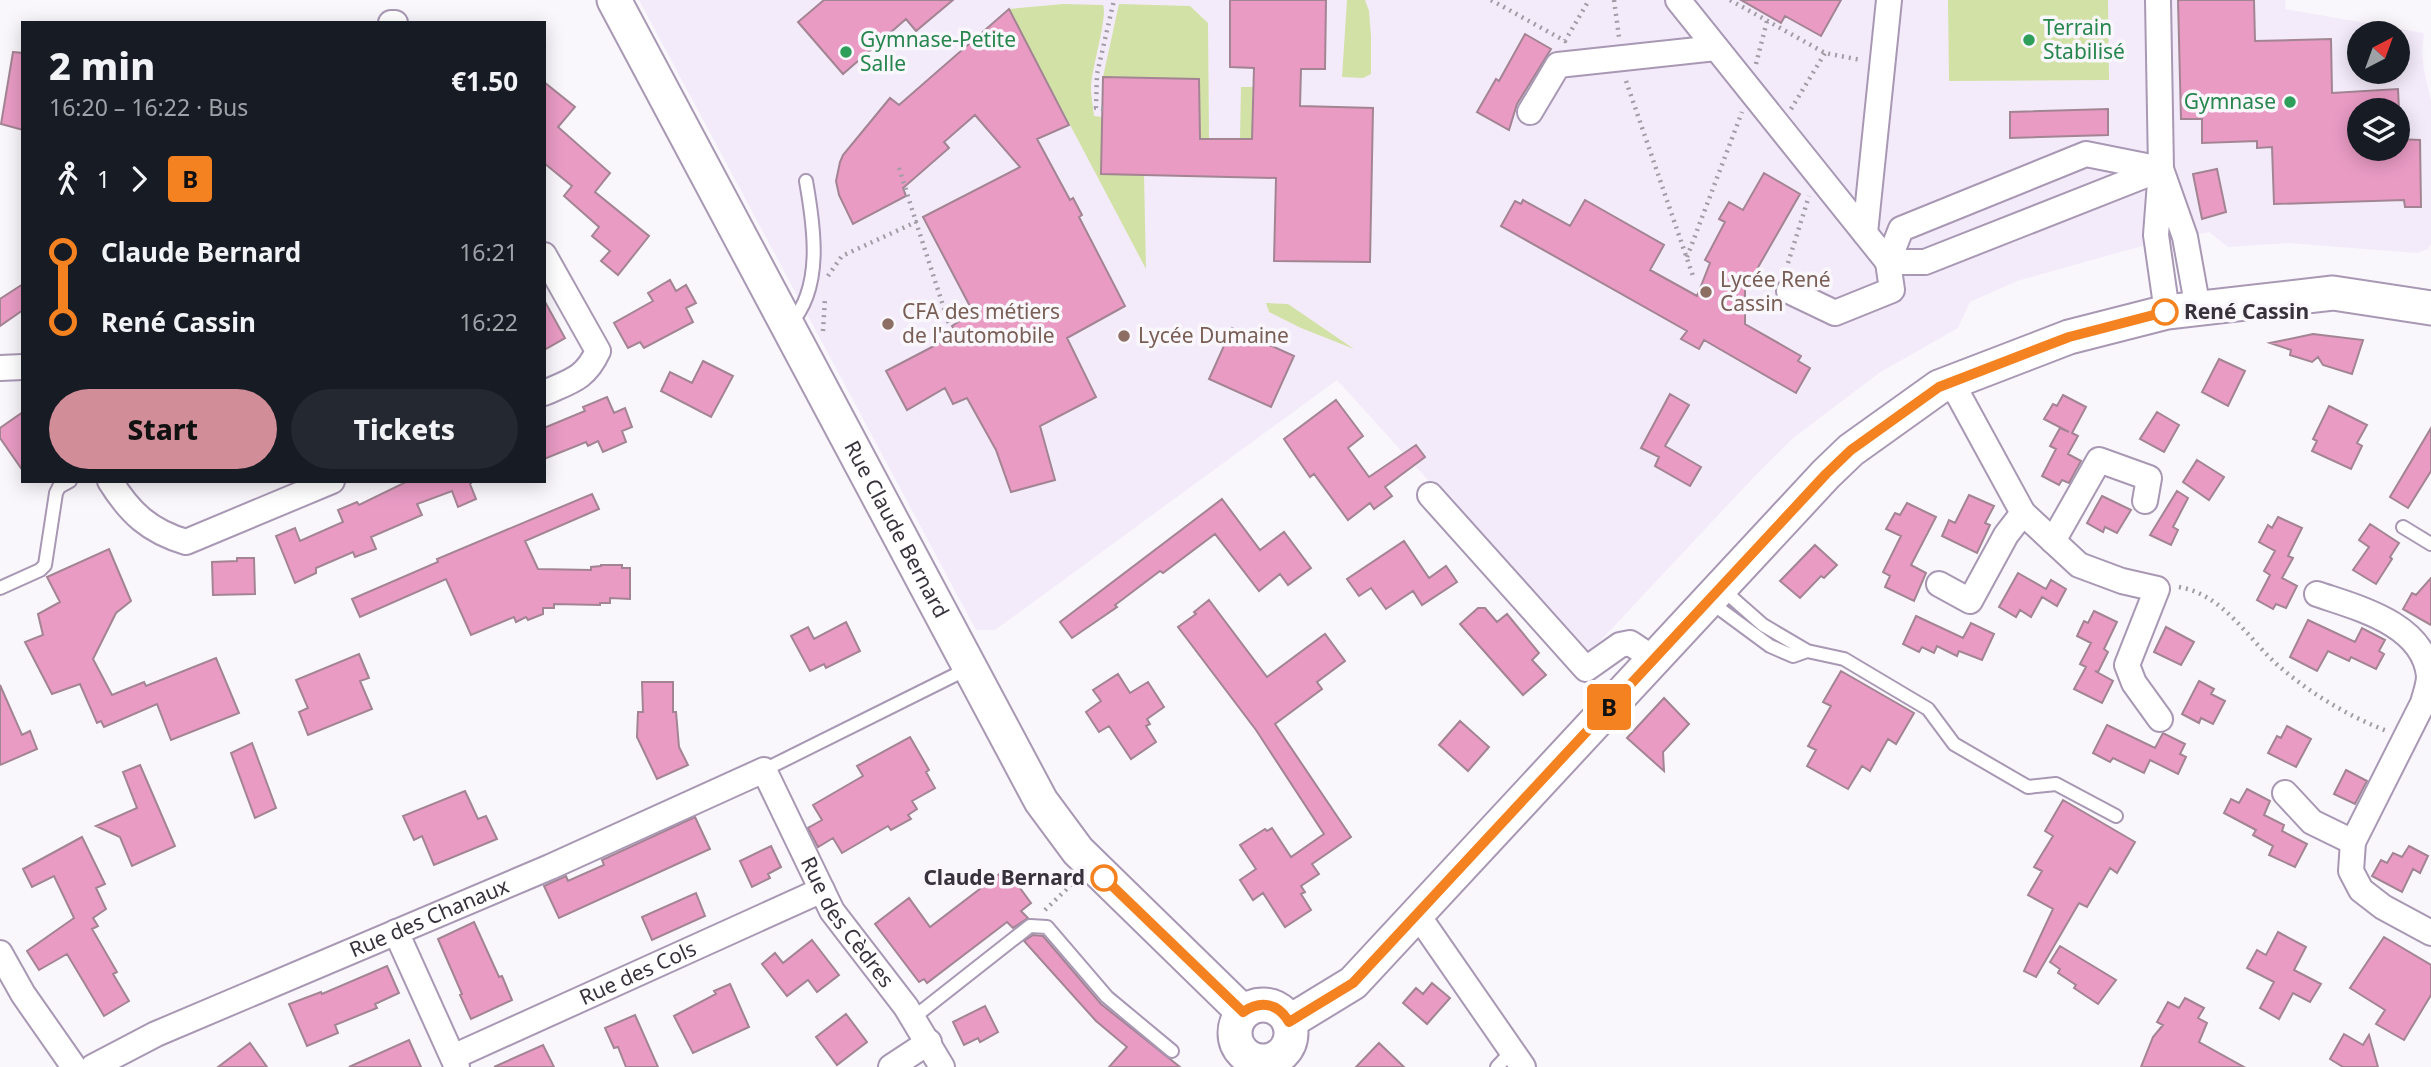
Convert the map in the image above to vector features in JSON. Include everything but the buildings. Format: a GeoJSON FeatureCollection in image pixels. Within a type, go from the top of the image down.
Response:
{"type":"FeatureCollection","features":[{"type":"Feature","properties":{"kind":"main road","name":"Rue Claude Bernard"},"geometry":{"type":"LineString","coordinates":[[614,0],[1041,801],[1077,851],[1243,1012]]}},
{"type":"Feature","properties":{"kind":"main road"},"geometry":{"type":"LineString","coordinates":[[1289,1022],[1353,983],[1826,474],[1851,450],[1939,387],[2069,337],[2182,310],[2333,293],[2431,308]]}},
{"type":"Feature","properties":{"kind":"main road"},"geometry":{"type":"LineString","coordinates":[[1269,1004],[1278,1008],[1289,1022],[1292,1030],[1287,1048],[1270,1063],[1237,1058],[1235,1026],[1243,1012],[1251,1007],[1269,1004]]}},
{"type":"Feature","properties":{"kind":"street"},"geometry":{"type":"LineString","coordinates":[[1678,0],[1888,262]]}},
{"type":"Feature","properties":{"kind":"street"},"geometry":{"type":"LineString","coordinates":[[1865,233],[1889,0]]}},
{"type":"Feature","properties":{"kind":"street"},"geometry":{"type":"LineString","coordinates":[[2158,0],[2161,169],[2156,235],[2182,310]]}},
{"type":"Feature","properties":{"kind":"street"},"geometry":{"type":"LineString","coordinates":[[1530,113],[1558,65],[1716,48]]}},
{"type":"Feature","properties":{"kind":"street"},"geometry":{"type":"LineString","coordinates":[[1790,291],[1835,313],[1892,290],[1888,262],[1901,229],[2087,155],[2161,169]]}},
{"type":"Feature","properties":{"kind":"street"},"geometry":{"type":"LineString","coordinates":[[1888,262],[1926,262],[2161,169]]}},
{"type":"Feature","properties":{"kind":"street"},"geometry":{"type":"LineString","coordinates":[[546,259],[598,351],[590,367],[575,380],[546,392]]}},
{"type":"Feature","properties":{"kind":"street"},"geometry":{"type":"LineString","coordinates":[[0,368],[21,367]]}},
{"type":"Feature","properties":{"kind":"street"},"geometry":{"type":"LineString","coordinates":[[1952,383],[2022,513],[2079,565],[2122,581],[2157,589],[2127,665],[2134,682],[2160,719]]}},
{"type":"Feature","properties":{"kind":"street"},"geometry":{"type":"LineString","coordinates":[[2053,541],[2099,460],[2149,478],[2145,500]]}},
{"type":"Feature","properties":{"kind":"street"},"geometry":{"type":"LineString","coordinates":[[111,483],[127,508],[168,537],[186,542],[327,483]]}},
{"type":"Feature","properties":{"kind":"street"},"geometry":{"type":"LineString","coordinates":[[1430,495],[1586,669],[1620,645],[1630,643],[1654,659]]}},
{"type":"Feature","properties":{"kind":"street"},"geometry":{"type":"LineString","coordinates":[[1939,584],[1970,601],[2006,535],[2022,513]]}},
{"type":"Feature","properties":{"kind":"street"},"geometry":{"type":"LineString","coordinates":[[2317,594],[2386,621],[2410,638],[2424,656],[2429,678],[2423,703],[2353,842],[2351,871],[2361,890],[2383,907],[2428,925]]}},
{"type":"Feature","properties":{"kind":"street","name":"Rue des Cèdres"},"geometry":{"type":"LineString","coordinates":[[764,771],[832,911],[913,1018],[942,1067]]}},
{"type":"Feature","properties":{"kind":"street","name":"Rue des Chanaux"},"geometry":{"type":"LineString","coordinates":[[93,1067],[156,1034],[550,867],[764,771]]}},
{"type":"Feature","properties":{"kind":"street"},"geometry":{"type":"LineString","coordinates":[[2285,793],[2312,822],[2353,842]]}},
{"type":"Feature","properties":{"kind":"street","name":"Rue des Cols"},"geometry":{"type":"LineString","coordinates":[[455,1062],[822,890]]}},
{"type":"Feature","properties":{"kind":"street"},"geometry":{"type":"LineString","coordinates":[[1417,914],[1510,1062]]}},
{"type":"Feature","properties":{"kind":"street"},"geometry":{"type":"LineString","coordinates":[[396,932],[455,1062]]}},
{"type":"Feature","properties":{"kind":"street"},"geometry":{"type":"LineString","coordinates":[[0,953],[23,994],[74,1067]]}},
{"type":"Feature","properties":{"kind":"street"},"geometry":{"type":"LineString","coordinates":[[891,1067],[929,1042]]}},
{"type":"Feature","properties":{"kind":"lane"},"geometry":{"type":"LineString","coordinates":[[787,326],[799,314],[810,282],[814,228],[806,181]]}},
{"type":"Feature","properties":{"kind":"lane"},"geometry":{"type":"LineString","coordinates":[[0,588],[40,570],[45,565],[56,493],[67,483]]}},
{"type":"Feature","properties":{"kind":"lane"},"geometry":{"type":"LineString","coordinates":[[2403,527],[2431,544]]}},
{"type":"Feature","properties":{"kind":"lane"},"geometry":{"type":"LineString","coordinates":[[1714,594],[1770,646],[1793,656],[1807,652],[1844,659],[1928,709],[1954,744],[2028,787],[2056,784],[2116,816]]}},
{"type":"Feature","properties":{"kind":"lane"},"geometry":{"type":"LineString","coordinates":[[764,771],[969,668]]}},
{"type":"Feature","properties":{"kind":"lane"},"geometry":{"type":"LineString","coordinates":[[913,1018],[1030,926],[1047,927],[1107,996],[1172,1051]]}},
{"type":"Feature","properties":{"kind":"path"},"geometry":{"type":"LineString","coordinates":[[1102,109],[1096,108],[1097,74],[1114,0]]}},
{"type":"Feature","properties":{"kind":"path"},"geometry":{"type":"LineString","coordinates":[[1490,0],[1565,40],[1589,0]]}},
{"type":"Feature","properties":{"kind":"path"},"geometry":{"type":"LineString","coordinates":[[1614,0],[1626,85],[1694,279]]}},
{"type":"Feature","properties":{"kind":"path"},"geometry":{"type":"LineString","coordinates":[[1730,0],[1825,53],[1882,64]]}},
{"type":"Feature","properties":{"kind":"path"},"geometry":{"type":"LineString","coordinates":[[1687,257],[1751,89],[1767,21]]}},
{"type":"Feature","properties":{"kind":"path"},"geometry":{"type":"LineString","coordinates":[[1780,127],[1825,53]]}},
{"type":"Feature","properties":{"kind":"path"},"geometry":{"type":"LineString","coordinates":[[899,168],[950,324]]}},
{"type":"Feature","properties":{"kind":"path"},"geometry":{"type":"LineString","coordinates":[[1788,263],[1816,172]]}},
{"type":"Feature","properties":{"kind":"path"},"geometry":{"type":"LineString","coordinates":[[827,278],[842,256],[916,222]]}},
{"type":"Feature","properties":{"kind":"path"},"geometry":{"type":"LineString","coordinates":[[822,337],[826,290]]}},
{"type":"Feature","properties":{"kind":"path"},"geometry":{"type":"LineString","coordinates":[[2157,589],[2168,585],[2197,590],[2220,605],[2278,666],[2302,685],[2337,708],[2407,739]]}},
{"type":"Feature","properties":{"kind":"path"},"geometry":{"type":"LineString","coordinates":[[1030,926],[1091,865]]}},
{"type":"Feature","properties":{"kind":"shaded area"},"geometry":{"type":"Polygon","coordinates":[[[639,0],[2286,0],[2285,9],[2354,21],[2347,21],[2347,84],[2410,84],[2410,31],[2424,33],[2422,53],[2431,101],[2431,244],[2428,249],[2417,253],[2288,243],[2228,247],[2209,232],[2142,246],[2017,281],[1970,302],[1958,328],[1879,373],[1792,439],[1587,655],[1337,380],[995,630],[976,630],[639,0]]]}},
{"type":"Feature","properties":{"kind":"green space"},"geometry":{"type":"Polygon","coordinates":[[[1347,0],[1365,0],[1369,11],[1371,74],[1363,78],[1342,77],[1347,0]]]}},
{"type":"Feature","properties":{"kind":"green space","name":"Terrain Stabilisé"},"geometry":{"type":"Polygon","coordinates":[[[1948,0],[2108,0],[2109,80],[1949,81],[1948,0]]]}},
{"type":"Feature","properties":{"kind":"green space"},"geometry":{"type":"Polygon","coordinates":[[[1063,4],[1103,5],[1103,20],[1091,88],[1094,116],[1102,117],[1144,175],[1146,269],[1009,9],[1063,4]]]}},
{"type":"Feature","properties":{"kind":"green space"},"geometry":{"type":"Polygon","coordinates":[[[1119,4],[1190,6],[1208,23],[1209,139],[1200,139],[1199,79],[1103,77],[1119,4]]]}},
{"type":"Feature","properties":{"kind":"green space"},"geometry":{"type":"Polygon","coordinates":[[[1241,87],[1253,87],[1252,139],[1240,139],[1241,87]]]}},
{"type":"Feature","properties":{"kind":"green space"},"geometry":{"type":"Polygon","coordinates":[[[1266,303],[1288,304],[1354,349],[1269,312],[1266,303]]]}},
{"type":"Feature","properties":{"kind":"bus line","name":"B"},"geometry":{"type":"LineString","coordinates":[[1104,878],[1243,1012],[1259,1004],[1269,1004],[1278,1008],[1289,1022],[1353,983],[1851,450],[1939,387],[2069,337],[2165,312]]}},
{"type":"Feature","properties":{"kind":"place","name":"Terrain Stabilisé"},"geometry":{"type":"Point","coordinates":[2029,40]}},
{"type":"Feature","properties":{"kind":"place","name":"Gymnase-Petite Salle"},"geometry":{"type":"Point","coordinates":[846,52]}},
{"type":"Feature","properties":{"kind":"place","name":"Gymnase"},"geometry":{"type":"Point","coordinates":[2290,102]}},
{"type":"Feature","properties":{"kind":"place","name":"Lycée René Cassin"},"geometry":{"type":"Point","coordinates":[1706,292]}},
{"type":"Feature","properties":{"kind":"place","name":"René Cassin"},"geometry":{"type":"Point","coordinates":[2165,312]}},
{"type":"Feature","properties":{"kind":"place","name":"CFA des métiers de l'automobile"},"geometry":{"type":"Point","coordinates":[888,324]}},
{"type":"Feature","properties":{"kind":"place","name":"Lycée Dumaine"},"geometry":{"type":"Point","coordinates":[1124,336]}},
{"type":"Feature","properties":{"kind":"place","name":"Claude Bernard"},"geometry":{"type":"Point","coordinates":[1104,878]}}]}
